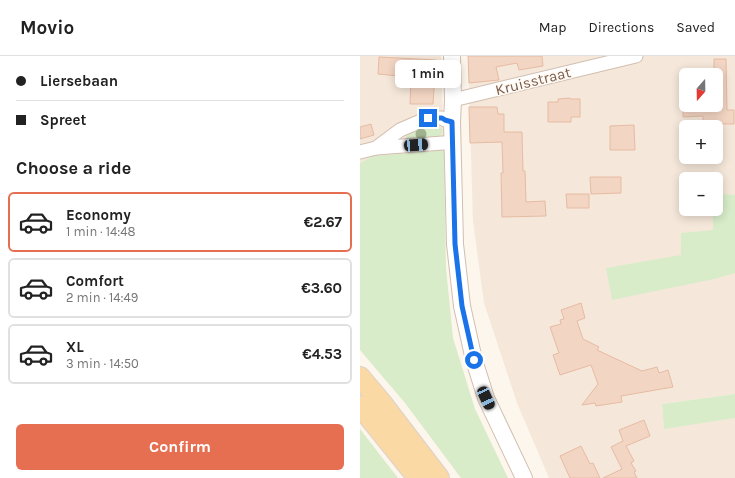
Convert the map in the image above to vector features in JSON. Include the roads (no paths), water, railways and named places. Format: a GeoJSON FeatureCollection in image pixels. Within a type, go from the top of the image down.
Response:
{"type":"FeatureCollection","features":[{"type":"Feature","properties":{"kind":"main road"},"geometry":{"type":"LineString","coordinates":[[360,377],[439,478]]}},
{"type":"Feature","properties":{"kind":"main road"},"geometry":{"type":"LineString","coordinates":[[360,406],[418,478]]}},
{"type":"Feature","properties":{"kind":"street"},"geometry":{"type":"LineString","coordinates":[[452,56],[455,244],[462,306],[474,360],[486,398],[524,478]]}},
{"type":"Feature","properties":{"kind":"street","name":"Kruisstraat"},"geometry":{"type":"LineString","coordinates":[[453,100],[636,56]]}},
{"type":"Feature","properties":{"kind":"street"},"geometry":{"type":"LineString","coordinates":[[376,148],[400,130],[428,118],[442,118],[452,122]]}},
{"type":"Feature","properties":{"kind":"street"},"geometry":{"type":"LineString","coordinates":[[360,152],[376,148],[453,143]]}}]}
